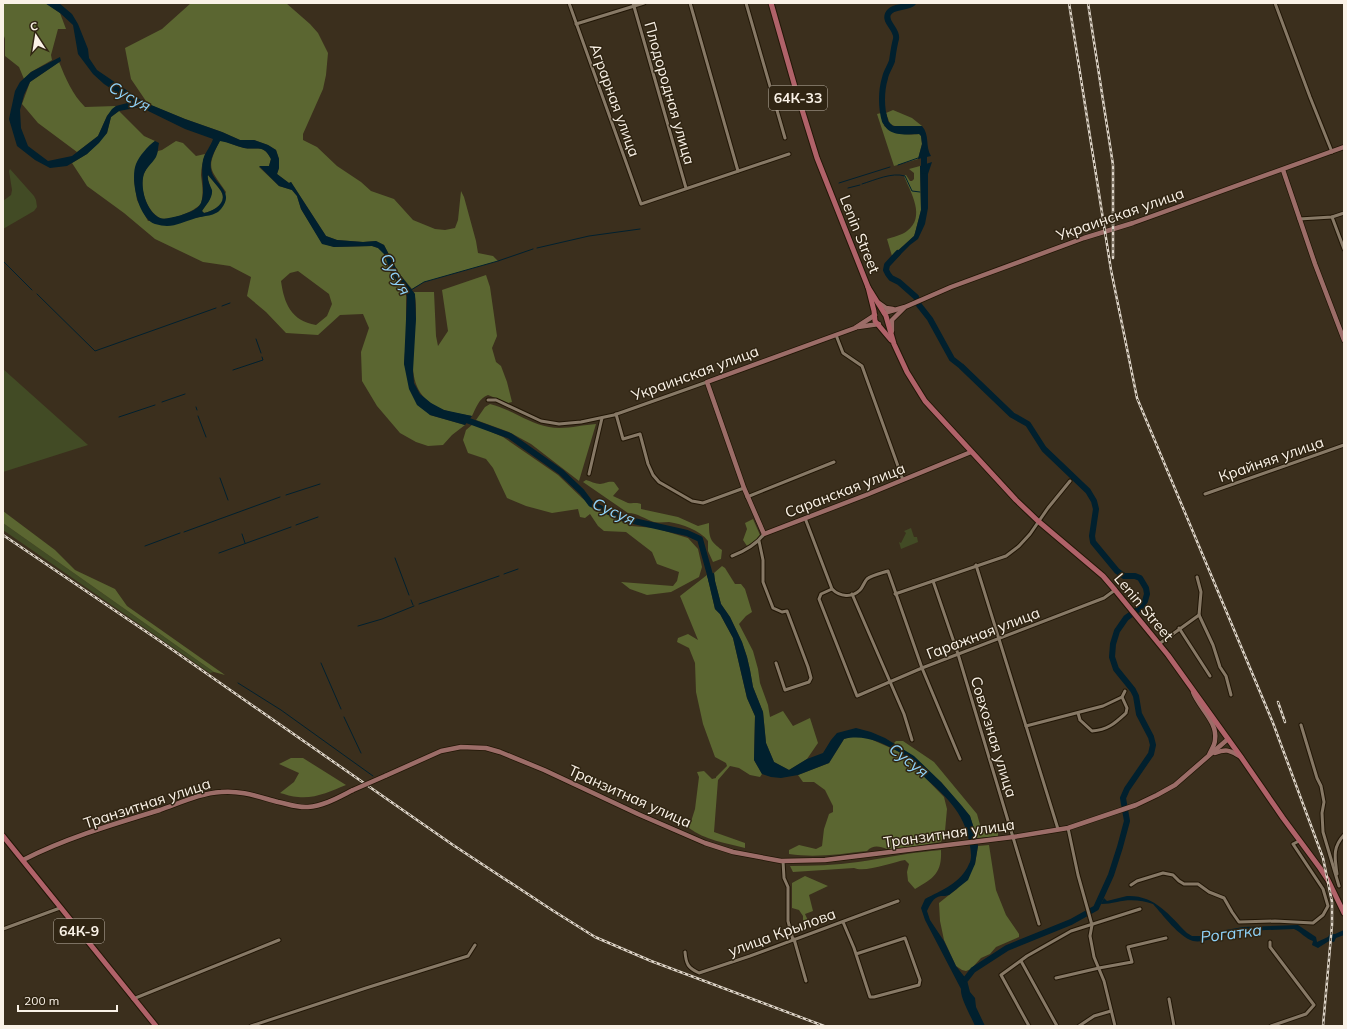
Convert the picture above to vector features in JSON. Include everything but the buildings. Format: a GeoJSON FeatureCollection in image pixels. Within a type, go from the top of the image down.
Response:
{"type":"FeatureCollection","features":[{"type":"Feature","properties":{"kind":"main road","name":"Lenin Street"},"geometry":{"type":"LineString","coordinates":[[771,3],[817,158],[868,287],[875,315]]}},
{"type":"Feature","properties":{"kind":"main road","name":"Украинская улица"},"geometry":{"type":"LineString","coordinates":[[707,382],[855,328],[878,312],[884,312],[907,306],[951,286],[1084,238],[1133,223],[1283,170],[1344,147]]}},
{"type":"Feature","properties":{"kind":"main road"},"geometry":{"type":"LineString","coordinates":[[1283,170],[1299,219],[1344,340]]}},
{"type":"Feature","properties":{"kind":"main road","name":"Lenin Street"},"geometry":{"type":"LineString","coordinates":[[868,287],[884,312]]}},
{"type":"Feature","properties":{"kind":"main road"},"geometry":{"type":"LineString","coordinates":[[878,302],[889,309],[907,306]]}},
{"type":"Feature","properties":{"kind":"main road","name":"Украинская улица"},"geometry":{"type":"LineString","coordinates":[[879,324],[883,324],[886,320],[907,306]]}},
{"type":"Feature","properties":{"kind":"main road"},"geometry":{"type":"LineString","coordinates":[[894,344],[891,324],[892,320],[907,306]]}},
{"type":"Feature","properties":{"kind":"main road"},"geometry":{"type":"LineString","coordinates":[[884,312],[886,320]]}},
{"type":"Feature","properties":{"kind":"main road"},"geometry":{"type":"LineString","coordinates":[[875,315],[875,321],[879,324]]}},
{"type":"Feature","properties":{"kind":"main road","name":"Lenin Street"},"geometry":{"type":"LineString","coordinates":[[886,320],[894,344],[907,372],[925,401],[971,452],[1038,521],[1103,576],[1139,619],[1190,686],[1241,757],[1256,781],[1320,868],[1335,893],[1344,913]]}},
{"type":"Feature","properties":{"kind":"main road","name":"Lenin Street"},"geometry":{"type":"LineString","coordinates":[[879,324],[894,344]]}},
{"type":"Feature","properties":{"kind":"main road"},"geometry":{"type":"LineString","coordinates":[[855,328],[879,324]]}},
{"type":"Feature","properties":{"kind":"main road"},"geometry":{"type":"LineString","coordinates":[[707,382],[744,488],[764,534]]}},
{"type":"Feature","properties":{"kind":"main road","name":"Саранская улица"},"geometry":{"type":"LineString","coordinates":[[764,534],[971,452]]}},
{"type":"Feature","properties":{"kind":"main road"},"geometry":{"type":"LineString","coordinates":[[1190,686],[1195,698],[1213,725],[1215,741],[1208,756]]}},
{"type":"Feature","properties":{"kind":"main road","name":"Транзитная улица"},"geometry":{"type":"LineString","coordinates":[[23,860],[40,851],[127,820],[220,792],[235,791],[293,806],[316,806],[328,802],[440,751],[461,747],[486,748],[500,752],[544,770],[638,814],[704,842],[733,852],[783,861],[825,860],[1013,837],[1068,828],[1153,798],[1175,785],[1228,739]]}},
{"type":"Feature","properties":{"kind":"main road"},"geometry":{"type":"LineString","coordinates":[[1208,756],[1222,750],[1228,750],[1241,757]]}},
{"type":"Feature","properties":{"kind":"main road","name":"64К-9"},"geometry":{"type":"LineString","coordinates":[[3,836],[156,1026]]}},
{"type":"Feature","properties":{"kind":"street","name":"Аграрная улица"},"geometry":{"type":"LineString","coordinates":[[569,3],[641,204],[686,188]]}},
{"type":"Feature","properties":{"kind":"street"},"geometry":{"type":"LineString","coordinates":[[576,24],[633,5],[644,3]]}},
{"type":"Feature","properties":{"kind":"street"},"geometry":{"type":"LineString","coordinates":[[690,3],[738,171]]}},
{"type":"Feature","properties":{"kind":"street"},"geometry":{"type":"LineString","coordinates":[[746,3],[785,138]]}},
{"type":"Feature","properties":{"kind":"street"},"geometry":{"type":"LineString","coordinates":[[1275,3],[1332,152]]}},
{"type":"Feature","properties":{"kind":"street","name":"Плодородная улица"},"geometry":{"type":"LineString","coordinates":[[633,5],[686,188]]}},
{"type":"Feature","properties":{"kind":"street"},"geometry":{"type":"LineString","coordinates":[[686,188],[789,154]]}},
{"type":"Feature","properties":{"kind":"street"},"geometry":{"type":"LineString","coordinates":[[1299,219],[1332,217],[1344,213]]}},
{"type":"Feature","properties":{"kind":"street"},"geometry":{"type":"LineString","coordinates":[[1332,217],[1344,249]]}},
{"type":"Feature","properties":{"kind":"street"},"geometry":{"type":"LineString","coordinates":[[836,335],[843,353],[862,366],[903,480]]}},
{"type":"Feature","properties":{"kind":"street","name":"Украинская улица"},"geometry":{"type":"LineString","coordinates":[[488,400],[496,400],[541,421],[558,424],[582,422],[602,418],[707,382]]}},
{"type":"Feature","properties":{"kind":"street"},"geometry":{"type":"LineString","coordinates":[[616,414],[623,439],[640,434],[648,464],[653,476],[659,482],[692,501],[703,503],[744,488]]}},
{"type":"Feature","properties":{"kind":"street"},"geometry":{"type":"LineString","coordinates":[[589,474],[602,418]]}},
{"type":"Feature","properties":{"kind":"street","name":"Крайняя улица"},"geometry":{"type":"LineString","coordinates":[[1205,494],[1344,446]]}},
{"type":"Feature","properties":{"kind":"street"},"geometry":{"type":"LineString","coordinates":[[748,497],[834,462]]}},
{"type":"Feature","properties":{"kind":"street"},"geometry":{"type":"LineString","coordinates":[[896,594],[1006,556],[1019,546],[1030,534],[1038,521],[1070,481]]}},
{"type":"Feature","properties":{"kind":"street"},"geometry":{"type":"LineString","coordinates":[[805,518],[832,589],[840,595],[846,596],[852,594],[860,590],[867,579],[888,571],[922,668],[960,759]]}},
{"type":"Feature","properties":{"kind":"street"},"geometry":{"type":"LineString","coordinates":[[732,556],[746,551],[759,541],[764,534]]}},
{"type":"Feature","properties":{"kind":"street"},"geometry":{"type":"LineString","coordinates":[[759,541],[763,560],[763,582],[767,594],[773,608],[782,612],[787,611],[811,678],[808,682],[786,690],[776,663]]}},
{"type":"Feature","properties":{"kind":"street"},"geometry":{"type":"LineString","coordinates":[[976,566],[1058,830]]}},
{"type":"Feature","properties":{"kind":"street"},"geometry":{"type":"LineString","coordinates":[[1197,576],[1201,592],[1199,615],[1213,645],[1220,667],[1226,676],[1231,695]]}},
{"type":"Feature","properties":{"kind":"street","name":"Совхозная улица"},"geometry":{"type":"LineString","coordinates":[[933,581],[958,654],[1039,924]]}},
{"type":"Feature","properties":{"kind":"street","name":"Гаражная улица"},"geometry":{"type":"LineString","coordinates":[[832,589],[821,594],[819,599],[857,696],[922,668],[999,640],[1104,598],[1115,590]]}},
{"type":"Feature","properties":{"kind":"street"},"geometry":{"type":"LineString","coordinates":[[852,594],[907,723],[912,740]]}},
{"type":"Feature","properties":{"kind":"street"},"geometry":{"type":"LineString","coordinates":[[1159,644],[1179,628],[1199,615]]}},
{"type":"Feature","properties":{"kind":"street"},"geometry":{"type":"LineString","coordinates":[[1179,628],[1210,676]]}},
{"type":"Feature","properties":{"kind":"street"},"geometry":{"type":"LineString","coordinates":[[1026,726],[1078,714],[1103,706],[1122,697],[1125,691]]}},
{"type":"Feature","properties":{"kind":"street"},"geometry":{"type":"LineString","coordinates":[[1078,714],[1080,720],[1092,731],[1103,730],[1116,722],[1126,713],[1127,708],[1122,697]]}},
{"type":"Feature","properties":{"kind":"street"},"geometry":{"type":"LineString","coordinates":[[1301,725],[1317,778],[1321,786],[1324,802],[1322,813],[1323,832],[1339,886]]}},
{"type":"Feature","properties":{"kind":"street"},"geometry":{"type":"LineString","coordinates":[[1068,828],[1084,898],[1092,925],[1090,936],[1094,957],[1104,981],[1115,1026]]}},
{"type":"Feature","properties":{"kind":"street"},"geometry":{"type":"LineString","coordinates":[[1335,893],[1339,886],[1335,860],[1335,848],[1338,841],[1344,835]]}},
{"type":"Feature","properties":{"kind":"street"},"geometry":{"type":"LineString","coordinates":[[1131,885],[1137,881],[1163,873],[1172,875],[1184,884],[1198,884],[1209,892],[1224,898],[1239,922],[1275,921],[1313,923],[1323,916],[1328,906],[1323,889],[1293,844],[1299,840]]}},
{"type":"Feature","properties":{"kind":"street"},"geometry":{"type":"LineString","coordinates":[[783,861],[784,878],[788,887],[788,920],[806,981]]}},
{"type":"Feature","properties":{"kind":"street","name":"улица Крылова"},"geometry":{"type":"LineString","coordinates":[[685,952],[686,963],[694,971],[699,973],[750,956],[898,901]]}},
{"type":"Feature","properties":{"kind":"street"},"geometry":{"type":"LineString","coordinates":[[3,929],[60,908]]}},
{"type":"Feature","properties":{"kind":"street"},"geometry":{"type":"LineString","coordinates":[[1029,1026],[1001,975],[1021,961],[1071,931],[1140,909]]}},
{"type":"Feature","properties":{"kind":"street"},"geometry":{"type":"LineString","coordinates":[[843,922],[856,954],[870,996],[874,997],[919,985],[920,980],[905,938],[856,954]]}},
{"type":"Feature","properties":{"kind":"street"},"geometry":{"type":"LineString","coordinates":[[1056,978],[1132,962],[1128,947],[1166,938]]}},
{"type":"Feature","properties":{"kind":"street"},"geometry":{"type":"LineString","coordinates":[[134,999],[279,940]]}},
{"type":"Feature","properties":{"kind":"street"},"geometry":{"type":"LineString","coordinates":[[1270,942],[1270,947],[1314,1005],[1306,1014],[1272,1026]]}},
{"type":"Feature","properties":{"kind":"street"},"geometry":{"type":"LineString","coordinates":[[251,1026],[468,956],[475,945]]}},
{"type":"Feature","properties":{"kind":"street"},"geometry":{"type":"LineString","coordinates":[[1021,961],[1058,1026]]}},
{"type":"Feature","properties":{"kind":"street"},"geometry":{"type":"LineString","coordinates":[[1169,999],[1174,1026]]}},
{"type":"Feature","properties":{"kind":"street"},"geometry":{"type":"LineString","coordinates":[[1079,1026],[1094,1016],[1111,1011]]}},
{"type":"Feature","properties":{"kind":"green space"},"geometry":{"type":"Polygon","coordinates":[[[3,3],[45,3],[60,13],[66,29],[58,29],[51,55],[52,60],[31,72],[24,79],[19,67],[5,56],[3,3]]]}},
{"type":"Feature","properties":{"kind":"green space"},"geometry":{"type":"Polygon","coordinates":[[[191,3],[286,3],[318,33],[328,53],[323,89],[303,134],[303,140],[317,147],[337,166],[361,182],[371,191],[394,199],[413,220],[435,229],[445,230],[455,228],[458,220],[461,191],[464,197],[478,253],[493,256],[498,261],[424,282],[412,289],[398,272],[384,245],[376,241],[363,242],[337,240],[326,236],[291,182],[289,183],[277,174],[279,159],[276,150],[268,145],[254,140],[240,140],[148,104],[131,79],[125,48],[162,29],[191,3]]]}},
{"type":"Feature","properties":{"kind":"green space"},"geometry":{"type":"Polygon","coordinates":[[[59,62],[73,92],[85,107],[116,106],[107,116],[98,136],[77,152],[38,123],[22,104],[30,82],[59,62]]]}},
{"type":"Feature","properties":{"kind":"green space"},"geometry":{"type":"Polygon","coordinates":[[[893,110],[912,118],[922,126],[897,127],[890,124],[886,113],[893,110]]]}},
{"type":"Feature","properties":{"kind":"green space"},"geometry":{"type":"Polygon","coordinates":[[[119,111],[144,136],[155,141],[149,146],[134,180],[137,200],[148,221],[196,218],[218,212],[226,192],[213,172],[211,163],[220,140],[244,148],[263,149],[266,151],[271,159],[269,166],[259,167],[279,186],[292,190],[297,196],[301,209],[322,243],[334,247],[372,246],[378,248],[384,253],[391,273],[406,293],[406,340],[404,364],[430,415],[465,425],[452,435],[443,445],[428,446],[416,442],[400,433],[377,406],[362,381],[361,352],[369,328],[363,314],[340,315],[318,335],[286,333],[266,312],[247,296],[251,277],[230,266],[203,262],[155,239],[124,213],[87,186],[72,163],[87,154],[107,133],[111,117],[119,111]],[[298,271],[290,273],[281,281],[284,297],[290,310],[300,320],[307,323],[316,325],[327,316],[332,304],[329,294],[298,271]]]}},
{"type":"Feature","properties":{"kind":"green space"},"geometry":{"type":"Polygon","coordinates":[[[881,113],[884,126],[889,129],[901,134],[920,134],[922,144],[918,159],[894,166],[877,114],[881,113]]]}},
{"type":"Feature","properties":{"kind":"green space"},"geometry":{"type":"Polygon","coordinates":[[[176,141],[183,143],[196,156],[205,154],[201,172],[202,200],[198,206],[188,212],[164,219],[155,215],[148,205],[142,182],[146,170],[158,151],[176,141]]]}},
{"type":"Feature","properties":{"kind":"green space"},"geometry":{"type":"Polygon","coordinates":[[[920,166],[921,210],[915,233],[914,236],[892,256],[887,239],[907,231],[916,219],[913,197],[904,176],[906,175],[910,181],[912,181],[914,179],[914,173],[909,169],[920,166]]]}},
{"type":"Feature","properties":{"kind":"green space"},"geometry":{"type":"Polygon","coordinates":[[[10,169],[34,196],[37,207],[34,211],[3,229],[3,201],[11,195],[12,190],[10,169]]]}},
{"type":"Feature","properties":{"kind":"green space"},"geometry":{"type":"Polygon","coordinates":[[[208,175],[221,191],[223,199],[219,206],[204,213],[202,211],[211,197],[208,175]]]}},
{"type":"Feature","properties":{"kind":"green space"},"geometry":{"type":"Polygon","coordinates":[[[486,275],[490,287],[497,336],[492,348],[496,362],[501,366],[507,382],[512,402],[508,403],[488,395],[485,396],[476,407],[472,416],[444,410],[431,403],[422,395],[417,386],[413,364],[416,318],[416,300],[414,292],[434,292],[436,336],[438,346],[448,331],[442,290],[486,275]]]}},
{"type":"Feature","properties":{"kind":"green space"},"geometry":{"type":"Polygon","coordinates":[[[3,369],[88,445],[3,472],[3,369]]]}},
{"type":"Feature","properties":{"kind":"green space"},"geometry":{"type":"Polygon","coordinates":[[[490,404],[549,427],[567,428],[596,424],[579,481],[531,444],[509,432],[476,420],[485,407],[490,404]]]}},
{"type":"Feature","properties":{"kind":"green space"},"geometry":{"type":"Polygon","coordinates":[[[473,424],[503,437],[558,475],[582,498],[598,510],[631,526],[655,528],[688,538],[698,549],[702,567],[699,577],[671,592],[647,595],[630,589],[621,582],[673,586],[677,581],[679,572],[657,564],[652,552],[626,532],[604,531],[598,526],[590,514],[585,518],[580,517],[578,509],[552,513],[526,506],[507,498],[493,468],[486,459],[468,453],[463,440],[466,430],[473,424]]]}},
{"type":"Feature","properties":{"kind":"green space"},"geometry":{"type":"Polygon","coordinates":[[[586,480],[600,484],[614,482],[619,489],[613,496],[628,503],[641,504],[641,509],[678,517],[698,526],[709,523],[711,539],[722,550],[721,559],[713,562],[708,551],[708,541],[696,531],[679,524],[654,522],[638,515],[628,513],[583,482],[586,480]]]}},
{"type":"Feature","properties":{"kind":"green space"},"geometry":{"type":"Polygon","coordinates":[[[3,511],[55,550],[75,570],[115,589],[127,606],[225,675],[214,672],[3,523],[3,511]]]}},
{"type":"Feature","properties":{"kind":"green space"},"geometry":{"type":"Polygon","coordinates":[[[753,519],[760,535],[757,540],[747,546],[743,540],[747,529],[745,523],[753,519]]]}},
{"type":"Feature","properties":{"kind":"green space"},"geometry":{"type":"Polygon","coordinates":[[[3,523],[214,672],[210,673],[3,530],[3,523]]]}},
{"type":"Feature","properties":{"kind":"green space"},"geometry":{"type":"Polygon","coordinates":[[[911,528],[914,537],[917,537],[918,542],[901,549],[899,542],[901,543],[906,533],[904,531],[911,528]]]}},
{"type":"Feature","properties":{"kind":"green space"},"geometry":{"type":"Polygon","coordinates":[[[722,566],[725,568],[735,584],[741,584],[745,589],[752,612],[739,624],[753,651],[760,683],[768,705],[770,717],[783,711],[793,726],[810,718],[818,743],[807,759],[789,770],[774,762],[766,743],[763,712],[753,687],[747,657],[742,642],[730,617],[721,604],[715,581],[714,573],[722,566]]]}},
{"type":"Feature","properties":{"kind":"green space"},"geometry":{"type":"Polygon","coordinates":[[[707,575],[715,609],[720,614],[733,638],[747,698],[755,716],[754,760],[762,774],[760,777],[750,775],[739,768],[730,766],[718,780],[714,832],[745,843],[745,848],[709,838],[689,828],[695,809],[699,777],[697,772],[704,771],[712,779],[716,778],[727,766],[726,763],[715,757],[703,724],[696,692],[695,663],[689,648],[677,642],[678,638],[688,634],[698,640],[680,596],[707,575]]]}},
{"type":"Feature","properties":{"kind":"green space"},"geometry":{"type":"Polygon","coordinates":[[[853,736],[868,738],[900,752],[944,797],[947,809],[945,831],[941,842],[897,849],[872,847],[867,851],[828,855],[808,856],[789,854],[789,850],[799,845],[816,849],[822,846],[824,829],[829,814],[833,812],[833,806],[825,790],[814,782],[803,782],[798,775],[829,763],[844,739],[853,736]]]}},
{"type":"Feature","properties":{"kind":"green space"},"geometry":{"type":"Polygon","coordinates":[[[896,741],[903,741],[934,762],[977,814],[982,832],[998,833],[998,836],[977,838],[970,816],[941,782],[894,743],[896,741]]]}},
{"type":"Feature","properties":{"kind":"green space"},"geometry":{"type":"Polygon","coordinates":[[[291,758],[303,758],[346,785],[311,797],[296,797],[280,793],[294,782],[299,773],[279,764],[291,758]]]}},
{"type":"Feature","properties":{"kind":"green space"},"geometry":{"type":"Polygon","coordinates":[[[989,845],[996,890],[1006,915],[1019,934],[1019,937],[996,947],[990,954],[981,958],[971,969],[966,971],[956,966],[944,940],[940,921],[939,903],[957,889],[975,864],[978,846],[989,845]]]}},
{"type":"Feature","properties":{"kind":"green space"},"geometry":{"type":"Polygon","coordinates":[[[941,850],[940,864],[936,874],[927,882],[915,889],[908,881],[907,872],[909,864],[905,860],[865,869],[854,868],[793,872],[790,866],[849,863],[941,850]]]}},
{"type":"Feature","properties":{"kind":"green space"},"geometry":{"type":"Polygon","coordinates":[[[805,876],[828,886],[809,895],[813,911],[805,914],[810,925],[803,922],[803,916],[799,910],[792,908],[792,883],[805,876]]]}},
{"type":"Feature","properties":{"kind":"water"},"geometry":{"type":"Polygon","coordinates":[[[45,3],[59,3],[72,14],[78,24],[88,49],[89,58],[97,70],[144,102],[240,140],[254,140],[268,145],[276,150],[279,159],[277,174],[289,183],[291,182],[326,236],[337,240],[363,242],[376,241],[384,245],[398,272],[415,294],[416,319],[413,371],[414,383],[420,394],[431,403],[444,410],[472,416],[465,425],[430,415],[417,405],[409,389],[404,364],[407,297],[406,293],[391,273],[384,254],[378,248],[372,246],[334,247],[322,244],[301,209],[297,196],[292,190],[279,186],[259,166],[269,166],[271,159],[263,149],[244,148],[220,141],[213,154],[211,169],[225,192],[225,203],[219,211],[213,214],[176,225],[166,226],[155,224],[149,220],[140,206],[134,179],[134,171],[137,161],[152,143],[155,141],[159,143],[156,157],[146,169],[144,175],[144,195],[148,206],[155,215],[162,219],[178,216],[194,210],[201,203],[203,193],[202,165],[205,154],[213,139],[185,129],[140,107],[119,111],[111,117],[107,133],[99,143],[87,154],[67,166],[50,168],[35,160],[17,146],[9,119],[15,91],[20,82],[31,72],[60,57],[61,61],[30,82],[24,95],[20,110],[21,128],[28,146],[48,161],[72,156],[98,136],[107,116],[112,109],[116,106],[131,102],[104,84],[93,74],[78,54],[73,25],[60,13],[45,3]],[[208,175],[208,181],[212,193],[209,201],[202,211],[204,213],[219,206],[223,199],[221,191],[208,175]]]}},
{"type":"Feature","properties":{"kind":"water"},"geometry":{"type":"Polygon","coordinates":[[[881,113],[886,113],[888,121],[893,126],[922,126],[926,133],[928,149],[931,156],[918,159],[922,144],[921,136],[919,134],[906,135],[894,133],[885,127],[882,121],[881,113]]]}},
{"type":"Feature","properties":{"kind":"water"},"geometry":{"type":"Polygon","coordinates":[[[932,162],[928,174],[928,208],[925,224],[918,239],[896,259],[892,256],[914,236],[921,210],[920,166],[932,162]]]}},
{"type":"Feature","properties":{"kind":"water"},"geometry":{"type":"Polygon","coordinates":[[[714,573],[721,604],[730,617],[742,642],[747,657],[753,687],[763,712],[766,743],[774,762],[789,770],[807,759],[823,753],[837,733],[856,728],[871,732],[885,738],[914,756],[941,782],[970,816],[978,846],[975,864],[968,880],[949,895],[936,898],[927,911],[930,920],[944,941],[956,966],[967,980],[970,992],[975,998],[976,1007],[985,1026],[975,1026],[964,1002],[961,989],[925,920],[921,908],[925,899],[956,881],[966,871],[970,862],[971,853],[967,833],[958,813],[952,804],[918,771],[907,758],[893,748],[865,738],[844,739],[829,763],[798,775],[781,778],[762,774],[754,760],[755,716],[747,698],[733,638],[720,614],[715,609],[707,575],[714,573]]]}},
{"type":"Feature","properties":{"kind":"water","name":"Рогатка"},"geometry":{"type":"Polygon","coordinates":[[[1127,896],[1146,899],[1161,907],[1187,933],[1192,936],[1202,936],[1243,927],[1298,925],[1316,937],[1317,942],[1328,937],[1330,934],[1335,934],[1344,930],[1344,935],[1336,938],[1334,942],[1329,941],[1318,948],[1312,945],[1313,941],[1294,929],[1247,931],[1203,941],[1193,941],[1182,935],[1153,904],[1131,900],[1101,904],[1104,898],[1107,901],[1127,896]]]}},
{"type":"Feature","properties":{"kind":"waterway"},"geometry":{"type":"LineString","coordinates":[[885,121],[882,105],[882,94],[886,76],[892,61],[896,39],[895,32],[887,17],[893,9],[913,3]]}},
{"type":"Feature","properties":{"kind":"waterway"},"geometry":{"type":"LineString","coordinates":[[924,151],[924,171]]}},
{"type":"Feature","properties":{"kind":"waterway"},"geometry":{"type":"LineString","coordinates":[[898,165],[918,158]]}},
{"type":"Feature","properties":{"kind":"waterway"},"geometry":{"type":"LineString","coordinates":[[839,183],[890,167]]}},
{"type":"Feature","properties":{"kind":"waterway"},"geometry":{"type":"LineString","coordinates":[[862,184],[884,177],[900,175],[905,176],[912,191],[920,192]]}},
{"type":"Feature","properties":{"kind":"waterway"},"geometry":{"type":"LineString","coordinates":[[848,188],[860,185]]}},
{"type":"Feature","properties":{"kind":"waterway"},"geometry":{"type":"LineString","coordinates":[[537,248],[589,236],[640,229]]}},
{"type":"Feature","properties":{"kind":"waterway"},"geometry":{"type":"LineString","coordinates":[[411,290],[424,282],[498,261],[533,249]]}},
{"type":"Feature","properties":{"kind":"waterway"},"geometry":{"type":"LineString","coordinates":[[898,253],[887,265],[886,270],[888,274],[916,297],[919,305],[930,319],[952,359],[1012,415],[1028,424],[1044,449],[1088,491],[1094,501],[1096,509],[1092,536],[1093,542],[1117,571],[1124,576],[1135,576],[1140,578],[1146,588],[1147,594],[1145,601],[1140,608],[1126,618],[1117,631],[1113,644],[1112,657],[1116,669],[1136,696],[1139,714],[1151,737],[1153,745],[1151,754],[1127,789],[1123,798],[1127,821],[1111,875],[1096,908],[1071,922],[1007,948],[973,970],[966,979]]}},
{"type":"Feature","properties":{"kind":"waterway"},"geometry":{"type":"LineString","coordinates":[[3,261],[32,290]]}},
{"type":"Feature","properties":{"kind":"waterway"},"geometry":{"type":"LineString","coordinates":[[37,294],[95,351],[216,308]]}},
{"type":"Feature","properties":{"kind":"waterway"},"geometry":{"type":"LineString","coordinates":[[222,306],[230,303]]}},
{"type":"Feature","properties":{"kind":"waterway"},"geometry":{"type":"LineString","coordinates":[[256,339],[261,353]]}},
{"type":"Feature","properties":{"kind":"waterway"},"geometry":{"type":"LineString","coordinates":[[233,370],[263,360],[262,357]]}},
{"type":"Feature","properties":{"kind":"waterway"},"geometry":{"type":"LineString","coordinates":[[162,402],[185,394]]}},
{"type":"Feature","properties":{"kind":"waterway"},"geometry":{"type":"LineString","coordinates":[[119,417],[155,405]]}},
{"type":"Feature","properties":{"kind":"waterway"},"geometry":{"type":"LineString","coordinates":[[198,416],[206,437]]}},
{"type":"Feature","properties":{"kind":"waterway","name":"Сусуя"},"geometry":{"type":"LineString","coordinates":[[461,418],[510,436],[561,472],[582,492],[591,504],[625,519],[687,533],[700,539],[712,582]]}},
{"type":"Feature","properties":{"kind":"waterway"},"geometry":{"type":"LineString","coordinates":[[220,478],[228,500]]}},
{"type":"Feature","properties":{"kind":"waterway"},"geometry":{"type":"LineString","coordinates":[[286,495],[320,484]]}},
{"type":"Feature","properties":{"kind":"waterway"},"geometry":{"type":"LineString","coordinates":[[184,532],[280,497]]}},
{"type":"Feature","properties":{"kind":"waterway"},"geometry":{"type":"LineString","coordinates":[[296,525],[318,517]]}},
{"type":"Feature","properties":{"kind":"waterway"},"geometry":{"type":"LineString","coordinates":[[219,553],[291,527]]}},
{"type":"Feature","properties":{"kind":"waterway"},"geometry":{"type":"LineString","coordinates":[[145,546],[180,533]]}},
{"type":"Feature","properties":{"kind":"waterway"},"geometry":{"type":"LineString","coordinates":[[242,534],[245,543]]}},
{"type":"Feature","properties":{"kind":"waterway"},"geometry":{"type":"LineString","coordinates":[[395,558],[409,595]]}},
{"type":"Feature","properties":{"kind":"waterway"},"geometry":{"type":"LineString","coordinates":[[504,574],[518,569]]}},
{"type":"Feature","properties":{"kind":"waterway"},"geometry":{"type":"LineString","coordinates":[[419,604],[499,576]]}},
{"type":"Feature","properties":{"kind":"waterway"},"geometry":{"type":"LineString","coordinates":[[411,600],[413,605]]}},
{"type":"Feature","properties":{"kind":"waterway"},"geometry":{"type":"LineString","coordinates":[[358,626],[382,619],[414,606]]}},
{"type":"Feature","properties":{"kind":"waterway"},"geometry":{"type":"LineString","coordinates":[[321,663],[341,709]]}},
{"type":"Feature","properties":{"kind":"waterway"},"geometry":{"type":"LineString","coordinates":[[238,683],[281,710],[373,776]]}},
{"type":"Feature","properties":{"kind":"waterway"},"geometry":{"type":"LineString","coordinates":[[344,717],[361,753]]}},
{"type":"Feature","properties":{"kind":"railway"},"geometry":{"type":"LineString","coordinates":[[1069,3],[1111,270],[1137,398],[1273,723],[1323,858],[1332,902],[1332,925],[1323,1026]]}},
{"type":"Feature","properties":{"kind":"railway"},"geometry":{"type":"LineString","coordinates":[[1088,3],[1113,165],[1113,258]]}},
{"type":"Feature","properties":{"kind":"railway"},"geometry":{"type":"LineString","coordinates":[[3,535],[157,639],[453,845],[595,937],[651,961],[824,1026]]}},
{"type":"Feature","properties":{"kind":"railway"},"geometry":{"type":"LineString","coordinates":[[1278,702],[1285,722]]}}]}
